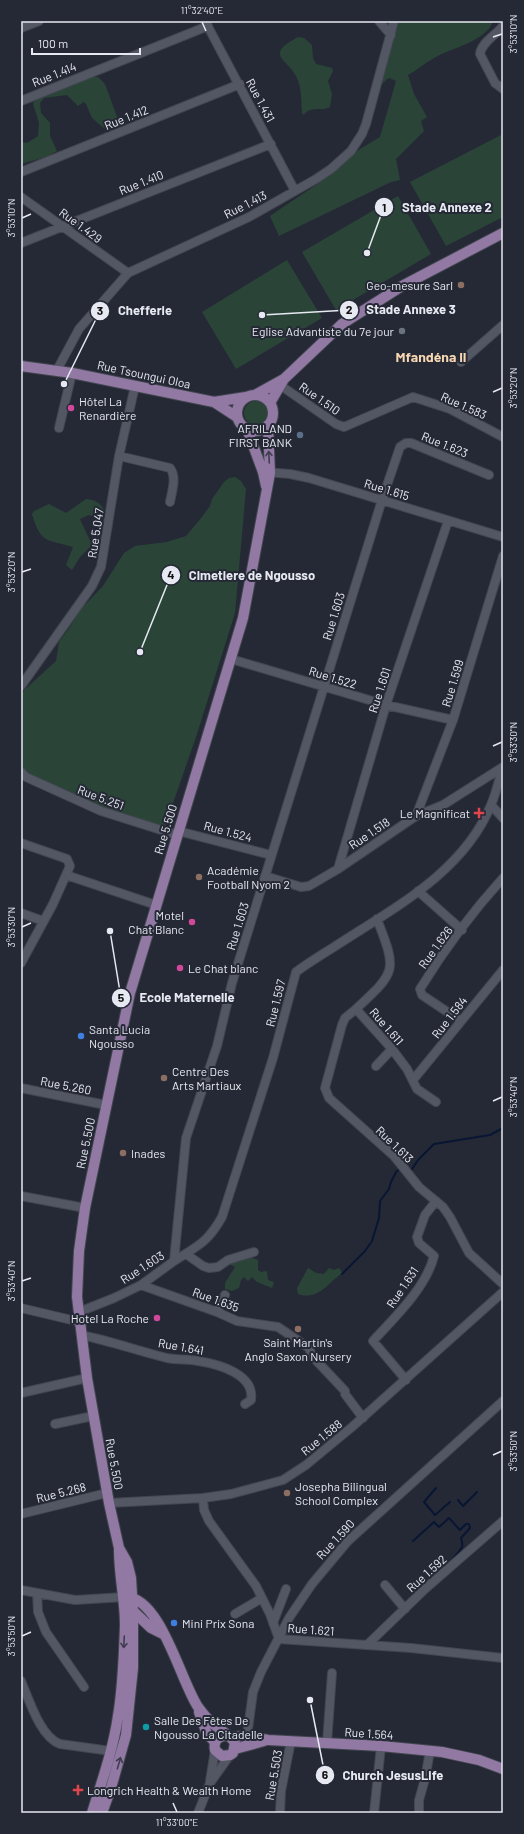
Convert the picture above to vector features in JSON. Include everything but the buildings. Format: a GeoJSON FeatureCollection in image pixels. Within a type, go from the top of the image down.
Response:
{"type":"FeatureCollection","features":[{"type":"Feature","properties":{"kind":"main road"},"geometry":{"type":"LineString","coordinates":[[266,472],[268,425],[272,416],[270,403],[282,382],[342,324],[359,312],[402,286],[503,233]]}},
{"type":"Feature","properties":{"kind":"main road","name":"Rue Tsoungui Oloa"},"geometry":{"type":"LineString","coordinates":[[21,369],[57,370],[214,402]]}},
{"type":"Feature","properties":{"kind":"main road"},"geometry":{"type":"LineString","coordinates":[[237,417],[238,406],[250,396],[282,382]]}},
{"type":"Feature","properties":{"kind":"main road"},"geometry":{"type":"LineString","coordinates":[[214,402],[250,396],[261,396],[270,403]]}},
{"type":"Feature","properties":{"kind":"main road"},"geometry":{"type":"LineString","coordinates":[[214,402],[237,417],[242,426],[247,429],[258,430],[268,425]]}},
{"type":"Feature","properties":{"kind":"main road"},"geometry":{"type":"LineString","coordinates":[[247,429],[266,472]]}},
{"type":"Feature","properties":{"kind":"main road","name":"Rue 5.500"},"geometry":{"type":"LineString","coordinates":[[102,1813],[123,1748],[131,1697],[133,1644],[128,1597],[131,1578],[127,1562],[119,1548],[93,1416],[79,1317],[79,1252],[85,1208],[130,993],[243,618],[267,489],[266,472]]}},
{"type":"Feature","properties":{"kind":"main road"},"geometry":{"type":"LineString","coordinates":[[119,1548],[119,1562],[128,1597],[148,1607]]}},
{"type":"Feature","properties":{"kind":"main road"},"geometry":{"type":"LineString","coordinates":[[131,1578],[163,1634],[197,1706],[207,1734],[222,1756],[268,1740]]}},
{"type":"Feature","properties":{"kind":"main road"},"geometry":{"type":"LineString","coordinates":[[129,1610],[151,1628],[163,1634]]}},
{"type":"Feature","properties":{"kind":"main road"},"geometry":{"type":"LineString","coordinates":[[92,1813],[108,1764],[118,1716],[129,1610]]}},
{"type":"Feature","properties":{"kind":"main road"},"geometry":{"type":"LineString","coordinates":[[133,1644],[138,1636],[151,1628]]}},
{"type":"Feature","properties":{"kind":"main road"},"geometry":{"type":"LineString","coordinates":[[121,1694],[131,1697]]}},
{"type":"Feature","properties":{"kind":"main road"},"geometry":{"type":"LineString","coordinates":[[197,1706],[212,1724],[230,1737],[235,1743],[232,1752]]}},
{"type":"Feature","properties":{"kind":"main road"},"geometry":{"type":"LineString","coordinates":[[215,1746],[218,1738],[223,1735],[230,1737]]}},
{"type":"Feature","properties":{"kind":"main road","name":"Rue 1.564"},"geometry":{"type":"LineString","coordinates":[[230,1737],[246,1736],[268,1740],[381,1746],[430,1751],[462,1756],[490,1764],[503,1770]]}},
{"type":"Feature","properties":{"kind":"street"},"geometry":{"type":"LineString","coordinates":[[21,28],[39,21]]}},
{"type":"Feature","properties":{"kind":"street"},"geometry":{"type":"LineString","coordinates":[[379,21],[391,35]]}},
{"type":"Feature","properties":{"kind":"street","name":"Rue 1.413"},"geometry":{"type":"LineString","coordinates":[[57,370],[79,329],[128,273],[249,217],[331,169],[351,151],[358,142],[366,124],[394,21]]}},
{"type":"Feature","properties":{"kind":"street","name":"Rue 1.431"},"geometry":{"type":"LineString","coordinates":[[206,24],[240,84],[295,191]]}},
{"type":"Feature","properties":{"kind":"street","name":"Rue 1.414"},"geometry":{"type":"LineString","coordinates":[[21,101],[206,24]]}},
{"type":"Feature","properties":{"kind":"street"},"geometry":{"type":"LineString","coordinates":[[503,26],[484,45],[480,54],[495,83],[503,89]]}},
{"type":"Feature","properties":{"kind":"street","name":"Rue 1.412"},"geometry":{"type":"LineString","coordinates":[[21,172],[240,84]]}},
{"type":"Feature","properties":{"kind":"street","name":"Rue 1.410"},"geometry":{"type":"LineString","coordinates":[[21,243],[271,144]]}},
{"type":"Feature","properties":{"kind":"street","name":"Rue 1.429"},"geometry":{"type":"LineString","coordinates":[[21,196],[128,273]]}},
{"type":"Feature","properties":{"kind":"street"},"geometry":{"type":"LineString","coordinates":[[461,362],[503,325]]}},
{"type":"Feature","properties":{"kind":"street"},"geometry":{"type":"LineString","coordinates":[[59,428],[72,373]]}},
{"type":"Feature","properties":{"kind":"street","name":"Rue 1.510"},"geometry":{"type":"LineString","coordinates":[[282,382],[336,424],[344,427],[414,397]]}},
{"type":"Feature","properties":{"kind":"street","name":"Rue 5.047"},"geometry":{"type":"LineString","coordinates":[[21,686],[92,586],[102,567],[119,456],[135,386]]}},
{"type":"Feature","properties":{"kind":"street","name":"Rue 1.583"},"geometry":{"type":"LineString","coordinates":[[414,397],[450,409],[503,437]]}},
{"type":"Feature","properties":{"kind":"street","name":"Rue 1.623"},"geometry":{"type":"LineString","coordinates":[[382,500],[400,447],[406,443],[411,442],[489,475]]}},
{"type":"Feature","properties":{"kind":"street"},"geometry":{"type":"LineString","coordinates":[[119,456],[170,468],[173,472],[174,480],[170,502]]}},
{"type":"Feature","properties":{"kind":"street","name":"Rue 1.615"},"geometry":{"type":"LineString","coordinates":[[266,472],[290,474],[309,478],[503,537]]}},
{"type":"Feature","properties":{"kind":"street","name":"Rue 1.603"},"geometry":{"type":"LineString","coordinates":[[79,1317],[141,1285],[174,1260],[186,1138],[217,1046],[232,983],[382,500]]}},
{"type":"Feature","properties":{"kind":"street","name":"Rue 1.601"},"geometry":{"type":"LineString","coordinates":[[338,869],[386,705],[448,521]]}},
{"type":"Feature","properties":{"kind":"street","name":"Rue 1.599"},"geometry":{"type":"LineString","coordinates":[[416,816],[453,720],[503,556]]}},
{"type":"Feature","properties":{"kind":"street","name":"Rue 1.522"},"geometry":{"type":"LineString","coordinates":[[231,659],[386,705],[453,720]]}},
{"type":"Feature","properties":{"kind":"street","name":"Rue 1.518"},"geometry":{"type":"LineString","coordinates":[[265,876],[305,888],[338,869],[416,816],[442,805],[503,767]]}},
{"type":"Feature","properties":{"kind":"street","name":"Rue 1.597"},"geometry":{"type":"LineString","coordinates":[[174,1260],[205,1242],[214,1231],[222,1217],[273,1058],[296,972],[418,891],[429,883],[461,853],[474,836],[491,805],[503,767]]}},
{"type":"Feature","properties":{"kind":"street","name":"Rue 5.251"},"geometry":{"type":"LineString","coordinates":[[21,772],[26,777],[97,810],[178,833]]}},
{"type":"Feature","properties":{"kind":"street"},"geometry":{"type":"LineString","coordinates":[[491,805],[503,818]]}},
{"type":"Feature","properties":{"kind":"street","name":"Rue 1.524"},"geometry":{"type":"LineString","coordinates":[[178,833],[271,855]]}},
{"type":"Feature","properties":{"kind":"street"},"geometry":{"type":"LineString","coordinates":[[21,843],[67,859],[70,866],[21,963]]}},
{"type":"Feature","properties":{"kind":"street"},"geometry":{"type":"LineString","coordinates":[[66,875],[156,905]]}},
{"type":"Feature","properties":{"kind":"street","name":"Rue 1.626"},"geometry":{"type":"LineString","coordinates":[[461,1021],[422,995],[420,990],[443,954],[479,906],[503,878]]}},
{"type":"Feature","properties":{"kind":"street"},"geometry":{"type":"LineString","coordinates":[[418,891],[462,930]]}},
{"type":"Feature","properties":{"kind":"street"},"geometry":{"type":"LineString","coordinates":[[21,913],[43,922]]}},
{"type":"Feature","properties":{"kind":"street","name":"Rue 1.611"},"geometry":{"type":"LineString","coordinates":[[377,919],[391,957],[390,972],[379,988],[356,1009],[392,1048],[413,1080],[417,1089],[436,1102]]}},
{"type":"Feature","properties":{"kind":"street","name":"Rue 1.584"},"geometry":{"type":"LineString","coordinates":[[413,1080],[503,970]]}},
{"type":"Feature","properties":{"kind":"street","name":"Rue 1.613"},"geometry":{"type":"LineString","coordinates":[[356,1009],[345,1018],[342,1025],[325,1088],[326,1093],[338,1107],[394,1156],[419,1187],[436,1201],[450,1217],[469,1253],[503,1284]]}},
{"type":"Feature","properties":{"kind":"street"},"geometry":{"type":"LineString","coordinates":[[376,1066],[392,1048]]}},
{"type":"Feature","properties":{"kind":"street","name":"Rue 5.260"},"geometry":{"type":"LineString","coordinates":[[21,1088],[106,1105]]}},
{"type":"Feature","properties":{"kind":"street"},"geometry":{"type":"LineString","coordinates":[[21,1196],[85,1208]]}},
{"type":"Feature","properties":{"kind":"street","name":"Rue 1.631"},"geometry":{"type":"LineString","coordinates":[[406,1380],[373,1341],[400,1312],[421,1282],[432,1262],[434,1256],[419,1243],[417,1237],[425,1215],[436,1201]]}},
{"type":"Feature","properties":{"kind":"street"},"geometry":{"type":"LineString","coordinates":[[186,1254],[203,1266],[209,1268],[218,1267],[228,1260],[254,1252]]}},
{"type":"Feature","properties":{"kind":"street","name":"Rue 1.635"},"geometry":{"type":"LineString","coordinates":[[141,1285],[217,1312],[237,1321],[278,1327],[309,1348],[312,1356],[345,1391],[345,1394],[363,1418]]}},
{"type":"Feature","properties":{"kind":"street","name":"Rue 1.588"},"geometry":{"type":"LineString","coordinates":[[108,1498],[203,1498],[232,1494],[283,1480],[306,1465],[363,1418],[503,1292]]}},
{"type":"Feature","properties":{"kind":"street"},"geometry":{"type":"LineString","coordinates":[[217,1312],[224,1295]]}},
{"type":"Feature","properties":{"kind":"street"},"geometry":{"type":"LineString","coordinates":[[21,1308],[79,1317]]}},
{"type":"Feature","properties":{"kind":"street","name":"Rue 1.641"},"geometry":{"type":"LineString","coordinates":[[81,1335],[111,1341],[170,1359],[199,1361],[228,1369],[247,1382],[252,1394],[252,1400],[245,1404]]}},
{"type":"Feature","properties":{"kind":"street"},"geometry":{"type":"LineString","coordinates":[[21,1393],[87,1378]]}},
{"type":"Feature","properties":{"kind":"street","name":"Rue 1.590"},"geometry":{"type":"LineString","coordinates":[[246,1736],[253,1692],[261,1672],[295,1607],[348,1541],[503,1401]]}},
{"type":"Feature","properties":{"kind":"street"},"geometry":{"type":"LineString","coordinates":[[55,1424],[93,1416]]}},
{"type":"Feature","properties":{"kind":"street","name":"Rue 5.268"},"geometry":{"type":"LineString","coordinates":[[21,1514],[108,1498]]}},
{"type":"Feature","properties":{"kind":"street","name":"Rue 1.621"},"geometry":{"type":"LineString","coordinates":[[203,1498],[204,1510],[209,1521],[248,1573],[274,1623],[279,1639],[411,1648],[503,1658]]}},
{"type":"Feature","properties":{"kind":"street","name":"Rue 1.592"},"geometry":{"type":"LineString","coordinates":[[366,1645],[425,1589],[503,1521]]}},
{"type":"Feature","properties":{"kind":"street"},"geometry":{"type":"LineString","coordinates":[[385,1585],[405,1609]]}},
{"type":"Feature","properties":{"kind":"street"},"geometry":{"type":"LineString","coordinates":[[274,1623],[286,1589]]}},
{"type":"Feature","properties":{"kind":"street"},"geometry":{"type":"LineString","coordinates":[[21,1590],[75,1600],[128,1597]]}},
{"type":"Feature","properties":{"kind":"street"},"geometry":{"type":"LineString","coordinates":[[37,1593],[38,1612],[46,1632],[84,1687]]}},
{"type":"Feature","properties":{"kind":"street"},"geometry":{"type":"LineString","coordinates":[[235,1614],[262,1598]]}},
{"type":"Feature","properties":{"kind":"street"},"geometry":{"type":"LineString","coordinates":[[327,1743],[332,1673]]}},
{"type":"Feature","properties":{"kind":"street"},"geometry":{"type":"LineString","coordinates":[[21,1681],[40,1724],[52,1741],[60,1744],[111,1751]]}},
{"type":"Feature","properties":{"kind":"street","name":"Rue 5.503"},"geometry":{"type":"LineString","coordinates":[[280,1813],[281,1792],[291,1741]]}},
{"type":"Feature","properties":{"kind":"street"},"geometry":{"type":"LineString","coordinates":[[210,1783],[215,1746]]}},
{"type":"Feature","properties":{"kind":"street"},"geometry":{"type":"LineString","coordinates":[[374,1813],[381,1746]]}},
{"type":"Feature","properties":{"kind":"street"},"geometry":{"type":"LineString","coordinates":[[419,1813],[419,1800],[430,1751]]}},
{"type":"Feature","properties":{"kind":"street"},"geometry":{"type":"LineString","coordinates":[[198,1813],[210,1783],[232,1752]]}},
{"type":"Feature","properties":{"kind":"green space"},"geometry":{"type":"Polygon","coordinates":[[[398,21],[493,21],[484,34],[468,43],[441,54],[408,75],[414,94],[427,117],[421,121],[424,131],[396,159],[400,180],[391,182],[279,236],[270,216],[316,185],[360,149],[380,137],[396,81],[390,78],[380,86],[398,21]]]}},
{"type":"Feature","properties":{"kind":"green space"},"geometry":{"type":"Polygon","coordinates":[[[298,37],[304,38],[312,45],[313,58],[316,64],[332,68],[333,71],[328,81],[332,94],[330,107],[323,109],[312,109],[304,115],[302,113],[299,82],[293,71],[281,57],[280,53],[288,43],[298,37]]]}},
{"type":"Feature","properties":{"kind":"green space"},"geometry":{"type":"Polygon","coordinates":[[[90,77],[98,77],[105,84],[120,125],[105,129],[92,118],[84,102],[78,106],[67,95],[44,98],[40,103],[41,113],[50,123],[50,136],[57,151],[46,157],[21,164],[21,142],[27,143],[38,136],[39,123],[33,104],[36,98],[90,77]]]}},
{"type":"Feature","properties":{"kind":"green space"},"geometry":{"type":"Polygon","coordinates":[[[503,134],[503,217],[446,246],[410,182],[503,134]]]}},
{"type":"Feature","properties":{"kind":"green space"},"geometry":{"type":"Polygon","coordinates":[[[398,196],[431,254],[336,310],[302,252],[398,196]]]}},
{"type":"Feature","properties":{"kind":"green space"},"geometry":{"type":"Polygon","coordinates":[[[287,260],[322,318],[236,369],[202,312],[287,260]]]}},
{"type":"Feature","properties":{"kind":"green space"},"geometry":{"type":"Polygon","coordinates":[[[256,401],[261,402],[267,408],[267,418],[261,424],[256,425],[251,424],[245,418],[244,413],[245,408],[251,402],[256,401]]]}},
{"type":"Feature","properties":{"kind":"green space"},"geometry":{"type":"Polygon","coordinates":[[[235,477],[241,481],[246,489],[235,613],[196,737],[165,826],[97,811],[21,771],[21,693],[56,661],[59,642],[80,610],[103,586],[124,553],[135,546],[167,542],[186,536],[210,506],[212,499],[224,482],[229,478],[235,477]]]}},
{"type":"Feature","properties":{"kind":"green space"},"geometry":{"type":"Polygon","coordinates":[[[86,499],[99,503],[106,514],[101,519],[89,515],[80,519],[92,545],[80,557],[72,570],[66,565],[73,547],[51,541],[42,536],[38,531],[32,514],[34,511],[49,504],[66,513],[86,499]]]}},
{"type":"Feature","properties":{"kind":"green space"},"geometry":{"type":"Polygon","coordinates":[[[250,1257],[258,1260],[258,1270],[261,1272],[267,1271],[268,1280],[274,1282],[272,1288],[257,1282],[252,1277],[248,1281],[244,1277],[241,1280],[239,1288],[232,1291],[225,1289],[225,1283],[235,1267],[229,1264],[233,1260],[238,1262],[250,1257]]]}},
{"type":"Feature","properties":{"kind":"green space"},"geometry":{"type":"Polygon","coordinates":[[[308,1268],[316,1273],[324,1274],[329,1268],[334,1270],[339,1268],[342,1273],[322,1290],[305,1296],[298,1294],[297,1288],[308,1268]]]}},
{"type":"Feature","properties":{"kind":"waterway"},"geometry":{"type":"LineString","coordinates":[[410,1172],[418,1160],[434,1144],[490,1135],[503,1128]]}},
{"type":"Feature","properties":{"kind":"waterway"},"geometry":{"type":"LineString","coordinates":[[342,1274],[365,1251],[372,1241],[379,1218],[380,1201],[389,1189],[396,1172],[401,1168]]}},
{"type":"Feature","properties":{"kind":"waterway"},"geometry":{"type":"LineString","coordinates":[[436,1488],[424,1502],[435,1515],[450,1502]]}},
{"type":"Feature","properties":{"kind":"waterway"},"geometry":{"type":"LineString","coordinates":[[458,1500],[463,1506],[477,1492]]}},
{"type":"Feature","properties":{"kind":"waterway"},"geometry":{"type":"LineString","coordinates":[[413,1541],[434,1522],[439,1527],[449,1518],[460,1530],[466,1524],[469,1524],[470,1528],[461,1538],[462,1547],[455,1556],[442,1569],[439,1570]]}},
{"type":"Feature","properties":{"kind":"place","name":"Stade Annexe 2"},"geometry":{"type":"Point","coordinates":[367,253]}},
{"type":"Feature","properties":{"kind":"place","name":"Geo-mesure Sarl"},"geometry":{"type":"Point","coordinates":[461,285]}},
{"type":"Feature","properties":{"kind":"place","name":"Stade Annexe 3"},"geometry":{"type":"Point","coordinates":[262,315]}},
{"type":"Feature","properties":{"kind":"place","name":"Eglise Advantiste du 7e jour"},"geometry":{"type":"Point","coordinates":[402,331]}},
{"type":"Feature","properties":{"kind":"place","name":"Chefferie"},"geometry":{"type":"Point","coordinates":[64,384]}},
{"type":"Feature","properties":{"kind":"place","name":"Hôtel La Renardière"},"geometry":{"type":"Point","coordinates":[71,408]}},
{"type":"Feature","properties":{"kind":"place","name":"AFRILAND FIRST BANK"},"geometry":{"type":"Point","coordinates":[300,435]}},
{"type":"Feature","properties":{"kind":"place","name":"Cimetiere de Ngousso"},"geometry":{"type":"Point","coordinates":[140,652]}},
{"type":"Feature","properties":{"kind":"place","name":"Le Magnificat"},"geometry":{"type":"Point","coordinates":[479,813]}},
{"type":"Feature","properties":{"kind":"place","name":"Académie Football Nyom 2"},"geometry":{"type":"Point","coordinates":[199,877]}},
{"type":"Feature","properties":{"kind":"place","name":"Motel Chat Blanc"},"geometry":{"type":"Point","coordinates":[192,922]}},
{"type":"Feature","properties":{"kind":"place","name":"Ecole Maternelle"},"geometry":{"type":"Point","coordinates":[110,931]}},
{"type":"Feature","properties":{"kind":"place","name":"Le Chat blanc"},"geometry":{"type":"Point","coordinates":[180,968]}},
{"type":"Feature","properties":{"kind":"place","name":"Santa Lucia Ngousso"},"geometry":{"type":"Point","coordinates":[81,1036]}},
{"type":"Feature","properties":{"kind":"place","name":"Centre Des Arts Martiaux"},"geometry":{"type":"Point","coordinates":[164,1078]}},
{"type":"Feature","properties":{"kind":"place","name":"Inades"},"geometry":{"type":"Point","coordinates":[123,1153]}},
{"type":"Feature","properties":{"kind":"place","name":"Hotel La Roche"},"geometry":{"type":"Point","coordinates":[157,1318]}},
{"type":"Feature","properties":{"kind":"place","name":"Saint Martin's Anglo Saxon Nursery"},"geometry":{"type":"Point","coordinates":[298,1329]}},
{"type":"Feature","properties":{"kind":"place","name":"Josepha Bilingual School Complex"},"geometry":{"type":"Point","coordinates":[287,1493]}},
{"type":"Feature","properties":{"kind":"place","name":"Mini Prix Sona"},"geometry":{"type":"Point","coordinates":[174,1623]}},
{"type":"Feature","properties":{"kind":"place","name":"Church JesusLife"},"geometry":{"type":"Point","coordinates":[310,1700]}},
{"type":"Feature","properties":{"kind":"place","name":"Salle Des Fêtes De Ngousso La Citadelle"},"geometry":{"type":"Point","coordinates":[146,1727]}},
{"type":"Feature","properties":{"kind":"place","name":"Longrich Health & Wealth Home"},"geometry":{"type":"Point","coordinates":[78,1790]}},
{"type":"Feature","properties":{"kind":"district","name":"Mfandéna II"},"geometry":{"type":"Point","coordinates":[431,356]}}]}
